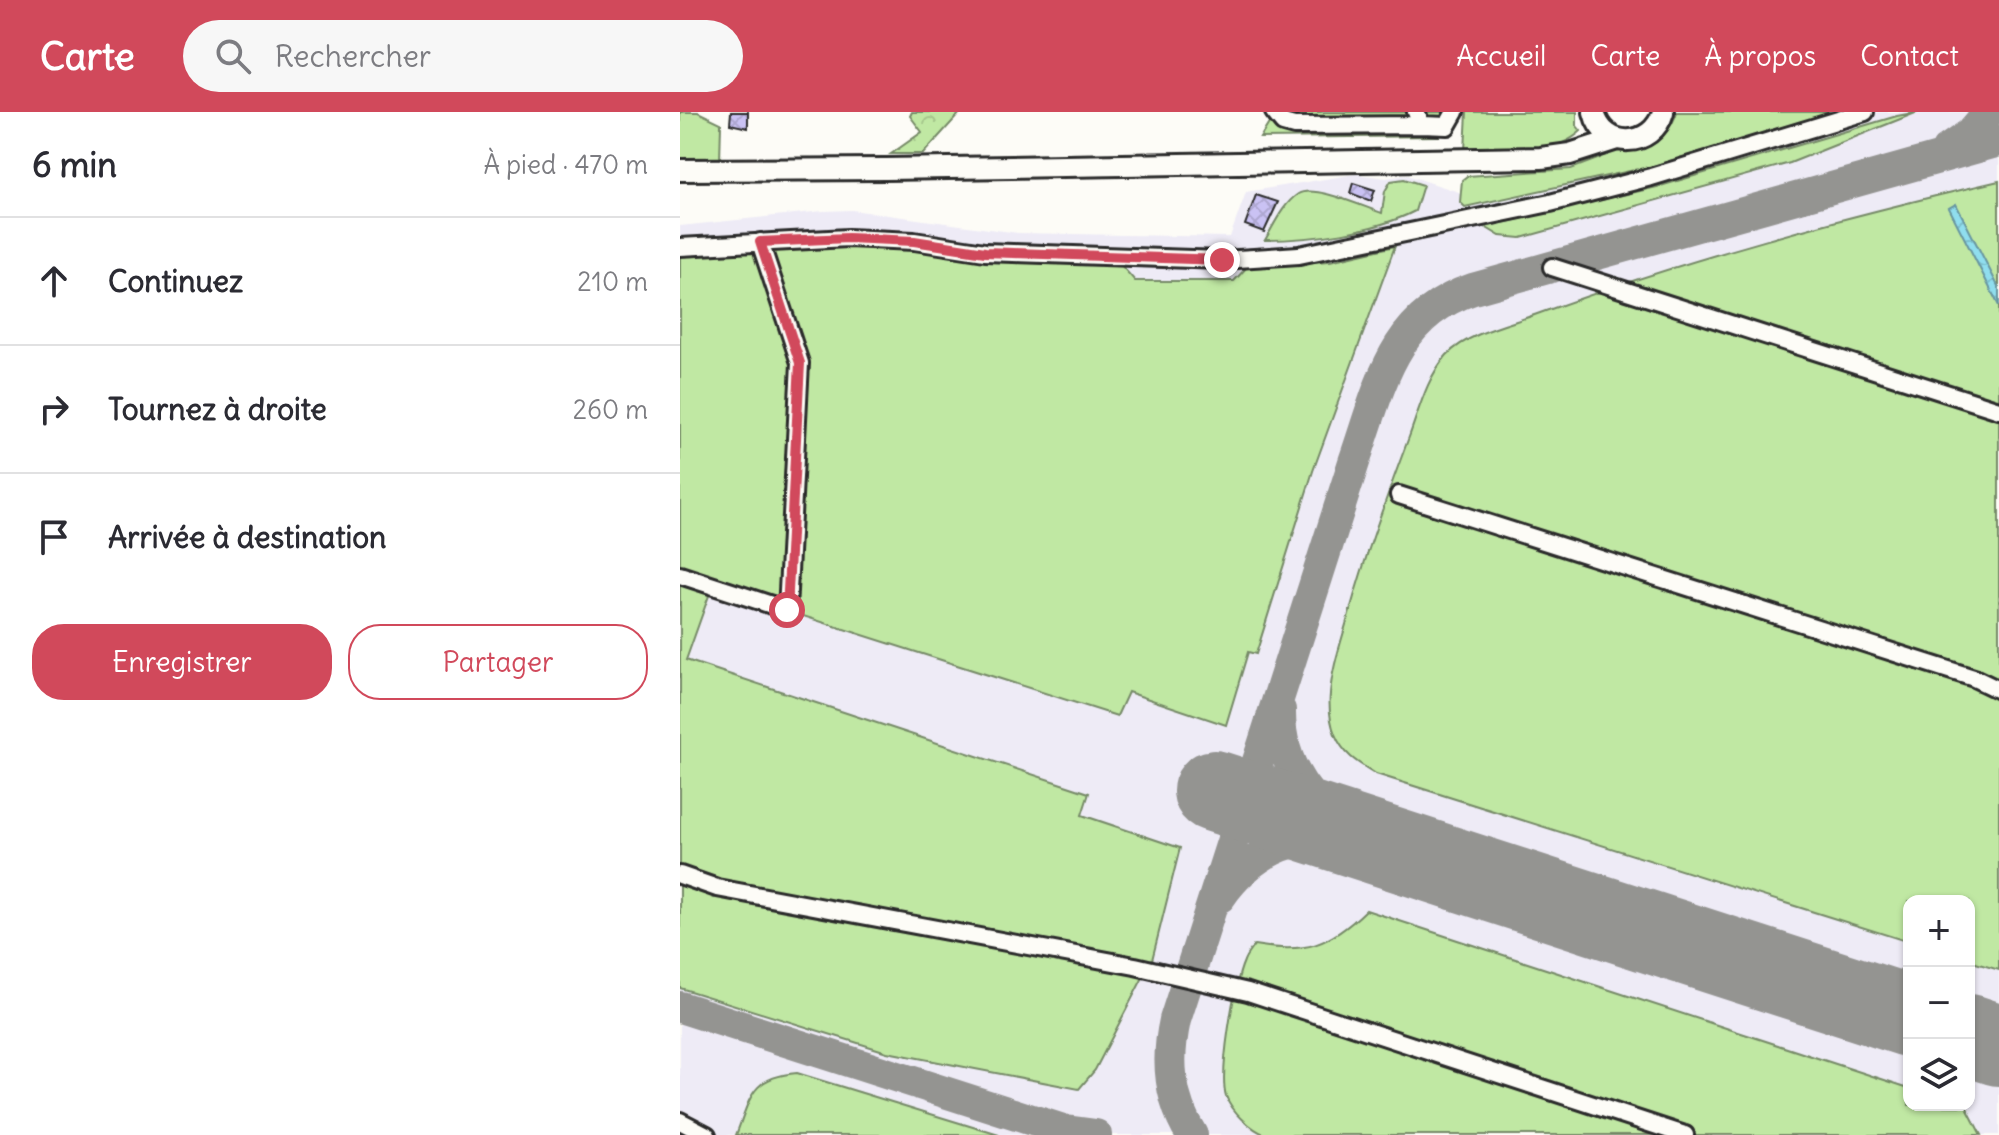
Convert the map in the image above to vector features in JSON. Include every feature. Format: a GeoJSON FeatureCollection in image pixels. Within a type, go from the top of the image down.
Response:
{"type":"FeatureCollection","features":[{"type":"Feature","properties":{"kind":"main road"},"geometry":{"type":"LineString","coordinates":[[1594,114],[1603,130],[1627,141],[1646,137],[1660,123],[1663,112]]}},
{"type":"Feature","properties":{"kind":"main road"},"geometry":{"type":"LineString","coordinates":[[1570,154],[1588,135],[1594,114]]}},
{"type":"Feature","properties":{"kind":"main road"},"geometry":{"type":"LineString","coordinates":[[680,170],[1541,158],[1570,154],[1617,139]]}},
{"type":"Feature","properties":{"kind":"lane"},"geometry":{"type":"LineString","coordinates":[[1274,112],[1283,123],[1294,126],[1419,118],[1447,126],[1455,112]]}},
{"type":"Feature","properties":{"kind":"lane"},"geometry":{"type":"LineString","coordinates":[[680,247],[848,238],[914,241],[985,252],[1136,258],[1222,260],[1299,255],[1550,203],[1651,177],[1865,112]]}},
{"type":"Feature","properties":{"kind":"lane"},"geometry":{"type":"LineString","coordinates":[[680,575],[787,610],[800,363],[760,242]]}},
{"type":"Feature","properties":{"kind":"lane"},"geometry":{"type":"LineString","coordinates":[[1552,267],[1999,410]]}},
{"type":"Feature","properties":{"kind":"lane"},"geometry":{"type":"LineString","coordinates":[[1399,495],[1974,678],[1999,690]]}},
{"type":"Feature","properties":{"kind":"lane"},"geometry":{"type":"LineString","coordinates":[[680,875],[717,888],[1135,966],[1248,992],[1685,1135]]}},
{"type":"Feature","properties":{"kind":"lane"},"geometry":{"type":"LineString","coordinates":[[680,1121],[707,1135]]}},
{"type":"Feature","properties":{"kind":"shaded area"},"geometry":{"type":"Polygon","coordinates":[[[1716,112],[1999,112],[1999,1135],[680,1135],[680,226],[852,210],[1018,233],[1230,237],[1246,192],[1356,174],[1386,178],[1407,175],[1480,199],[1650,163],[1716,112]]]}},
{"type":"Feature","properties":{"kind":"green space"},"geometry":{"type":"Polygon","coordinates":[[[680,112],[698,112],[721,123],[720,162],[680,162],[680,112]]]}},
{"type":"Feature","properties":{"kind":"green space"},"geometry":{"type":"Polygon","coordinates":[[[912,112],[961,112],[923,154],[891,154],[922,132],[910,116],[912,112]]]}},
{"type":"Feature","properties":{"kind":"green space"},"geometry":{"type":"Polygon","coordinates":[[[1276,112],[1442,112],[1439,136],[1260,138],[1276,112]]]}},
{"type":"Feature","properties":{"kind":"green space"},"geometry":{"type":"Polygon","coordinates":[[[1467,112],[1577,112],[1577,126],[1581,131],[1569,140],[1541,149],[1465,151],[1467,112]]]}},
{"type":"Feature","properties":{"kind":"green space"},"geometry":{"type":"Polygon","coordinates":[[[1677,112],[1834,112],[1653,166],[1465,207],[1460,202],[1462,180],[1467,176],[1571,169],[1600,158],[1601,147],[1636,146],[1656,140],[1672,124],[1677,112]]]}},
{"type":"Feature","properties":{"kind":"green space"},"geometry":{"type":"Polygon","coordinates":[[[1918,112],[1790,163],[1521,238],[1500,236],[1485,227],[1657,187],[1918,112]]]}},
{"type":"Feature","properties":{"kind":"green space"},"geometry":{"type":"Polygon","coordinates":[[[1404,179],[1423,185],[1415,211],[1381,224],[1342,233],[1265,240],[1283,209],[1298,194],[1327,194],[1382,213],[1385,191],[1391,181],[1404,179]]]}},
{"type":"Feature","properties":{"kind":"green space"},"geometry":{"type":"Polygon","coordinates":[[[1999,181],[1999,970],[1975,963],[1975,895],[1903,895],[1903,940],[1376,774],[1351,757],[1332,726],[1330,688],[1356,591],[1424,394],[1447,355],[1467,340],[1491,330],[1653,274],[1883,209],[1999,181]]]}},
{"type":"Feature","properties":{"kind":"green space"},"geometry":{"type":"Polygon","coordinates":[[[832,243],[881,245],[1007,261],[1120,264],[1135,281],[1234,281],[1248,266],[1330,261],[1395,246],[1313,471],[1256,654],[1248,652],[1226,725],[1128,692],[1117,716],[712,587],[686,660],[1089,793],[1082,815],[1180,848],[1152,960],[1095,1070],[1079,1089],[887,1052],[680,988],[680,255],[832,243]]]}},
{"type":"Feature","properties":{"kind":"green space"},"geometry":{"type":"Polygon","coordinates":[[[1366,910],[1903,1086],[1903,1111],[1969,1111],[1981,1135],[1266,1135],[1237,1114],[1226,1096],[1224,1085],[1229,1029],[1245,959],[1254,945],[1288,948],[1316,944],[1353,922],[1366,910]]]}},
{"type":"Feature","properties":{"kind":"green space"},"geometry":{"type":"Polygon","coordinates":[[[797,1073],[999,1135],[736,1135],[750,1099],[761,1084],[782,1075],[797,1073]]]}},
{"type":"Feature","properties":{"kind":"water"},"geometry":{"type":"Polygon","coordinates":[[[1956,204],[1999,288],[1999,306],[1949,208],[1956,204]]]}},
{"type":"Feature","properties":{"kind":"building"},"geometry":{"type":"Polygon","coordinates":[[[731,112],[748,112],[748,128],[730,124],[731,112]]]}},
{"type":"Feature","properties":{"kind":"building"},"geometry":{"type":"Polygon","coordinates":[[[1353,183],[1375,190],[1371,201],[1350,193],[1353,183]]]}},
{"type":"Feature","properties":{"kind":"building"},"geometry":{"type":"Polygon","coordinates":[[[1256,195],[1278,202],[1264,232],[1245,225],[1256,195]]]}},
{"type":"Feature","properties":{"kind":"taxiway"},"geometry":{"type":"LineString","coordinates":[[1947,150],[1970,134],[1989,112]]}},
{"type":"Feature","properties":{"kind":"taxiway"},"geometry":{"type":"LineString","coordinates":[[1192,1135],[1174,1094],[1170,1065],[1175,1020],[1373,406],[1393,357],[1407,336],[1424,317],[1446,301],[1473,289],[1999,141]]}},
{"type":"Feature","properties":{"kind":"taxiway"},"geometry":{"type":"LineString","coordinates":[[1280,710],[1281,731],[1292,768],[1313,799],[1359,837]]}},
{"type":"Feature","properties":{"kind":"taxiway"},"geometry":{"type":"LineString","coordinates":[[1220,897],[1248,866],[1281,846],[1318,837],[1360,838]]}},
{"type":"Feature","properties":{"kind":"taxiway"},"geometry":{"type":"LineString","coordinates":[[680,1007],[1066,1131],[1096,1135]]}},
{"type":"Feature","properties":{"kind":"taxiway"},"geometry":{"type":"LineString","coordinates":[[1972,1039],[1999,1060]]}},
{"type":"Feature","properties":{"kind":"runway"},"geometry":{"type":"LineString","coordinates":[[1214,791],[1903,1014]]}},
{"type":"Feature","properties":{"kind":"runway"},"geometry":{"type":"LineString","coordinates":[[1975,1037],[1999,1045]]}},
{"type":"Feature","properties":{"kind":"route"},"geometry":{"type":"LineString","coordinates":[[787,610],[800,363],[760,242],[848,238],[914,241],[985,252],[1222,260]]}}]}
